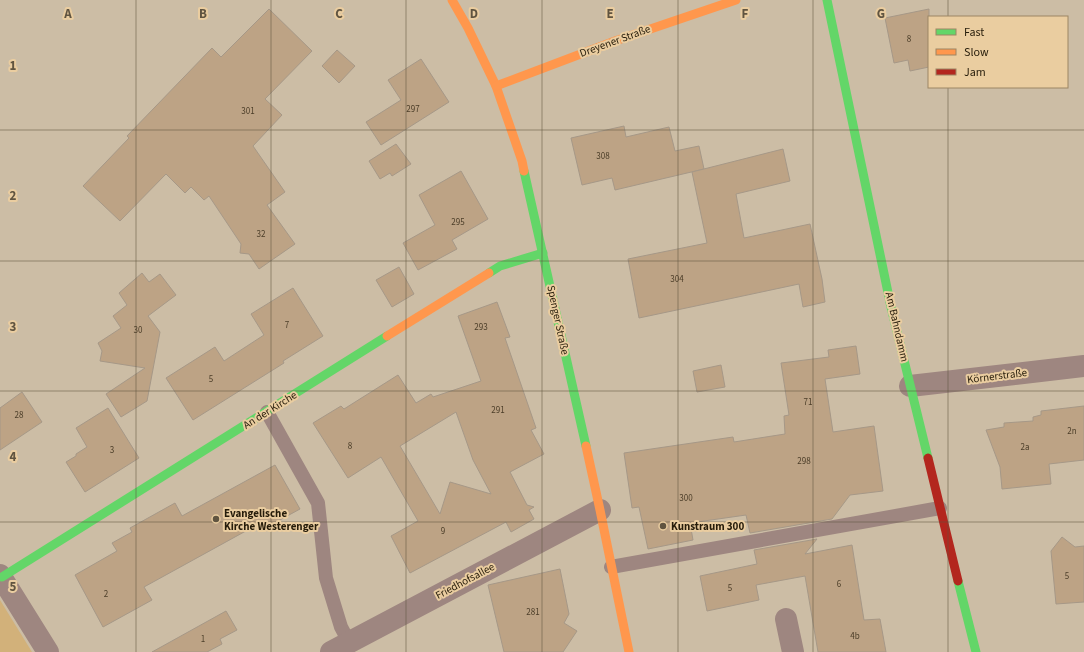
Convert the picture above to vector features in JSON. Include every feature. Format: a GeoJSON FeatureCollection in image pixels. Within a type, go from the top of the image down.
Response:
{"type":"FeatureCollection","features":[{"type":"Feature","properties":{"kind":"street","name":"Spenger Straße"},"geometry":{"type":"LineString","coordinates":[[452,0],[468,28],[496,86],[522,161],[600,510],[629,652]]}},
{"type":"Feature","properties":{"kind":"street","name":"Dreyener Straße"},"geometry":{"type":"LineString","coordinates":[[496,86],[535,70],[664,23],[736,0]]}},
{"type":"Feature","properties":{"kind":"street","name":"Am Bahndamm"},"geometry":{"type":"LineString","coordinates":[[827,0],[891,307],[976,652]]}},
{"type":"Feature","properties":{"kind":"street","name":"An der Kirche"},"geometry":{"type":"LineString","coordinates":[[1,576],[500,266],[543,253]]}},
{"type":"Feature","properties":{"kind":"street","name":"Körnerstraße"},"geometry":{"type":"LineString","coordinates":[[910,386],[1084,366]]}},
{"type":"Feature","properties":{"kind":"street","name":"Friedhofsallee"},"geometry":{"type":"LineString","coordinates":[[340,647],[600,510]]}},
{"type":"Feature","properties":{"kind":"street"},"geometry":{"type":"LineString","coordinates":[[1,576],[48,652]]}},
{"type":"Feature","properties":{"kind":"street"},"geometry":{"type":"LineString","coordinates":[[786,619],[793,652]]}},
{"type":"Feature","properties":{"kind":"lane"},"geometry":{"type":"LineString","coordinates":[[267,412],[318,503],[326,578],[341,627],[340,647]]}},
{"type":"Feature","properties":{"kind":"lane"},"geometry":{"type":"LineString","coordinates":[[611,567],[940,508]]}},
{"type":"Feature","properties":{"kind":"shaded area"},"geometry":{"type":"Polygon","coordinates":[[[0,600],[32,652],[0,652],[0,600]]]}},
{"type":"Feature","properties":{"kind":"building"},"geometry":{"type":"Polygon","coordinates":[[[269,9],[312,51],[265,99],[282,115],[253,146],[285,192],[267,205],[295,244],[259,269],[249,254],[240,253],[241,244],[209,196],[204,200],[191,187],[185,193],[166,174],[120,221],[83,186],[129,138],[127,136],[212,48],[221,57],[269,9]]]}},
{"type":"Feature","properties":{"kind":"building"},"geometry":{"type":"Polygon","coordinates":[[[929,9],[928,67],[910,71],[908,60],[894,63],[885,18],[929,9]]]}},
{"type":"Feature","properties":{"kind":"building"},"geometry":{"type":"Polygon","coordinates":[[[337,50],[355,66],[339,83],[322,66],[337,50]]]}},
{"type":"Feature","properties":{"kind":"building"},"geometry":{"type":"Polygon","coordinates":[[[421,59],[449,102],[381,145],[366,122],[401,100],[388,80],[421,59]]]}},
{"type":"Feature","properties":{"kind":"building"},"geometry":{"type":"Polygon","coordinates":[[[624,126],[626,137],[669,127],[675,151],[699,146],[704,169],[615,190],[612,178],[582,185],[571,138],[624,126]]]}},
{"type":"Feature","properties":{"kind":"building"},"geometry":{"type":"Polygon","coordinates":[[[396,144],[411,164],[392,176],[390,173],[380,179],[369,161],[396,144]]]}},
{"type":"Feature","properties":{"kind":"building"},"geometry":{"type":"Polygon","coordinates":[[[783,149],[790,181],[736,194],[744,238],[810,224],[822,279],[825,302],[803,307],[799,284],[639,318],[628,259],[707,243],[692,172],[783,149]]]}},
{"type":"Feature","properties":{"kind":"building"},"geometry":{"type":"Polygon","coordinates":[[[461,171],[488,219],[452,240],[457,249],[418,270],[403,243],[435,225],[419,195],[461,171]]]}},
{"type":"Feature","properties":{"kind":"building"},"geometry":{"type":"Polygon","coordinates":[[[399,267],[414,294],[392,307],[376,280],[399,267]]]}},
{"type":"Feature","properties":{"kind":"building"},"geometry":{"type":"Polygon","coordinates":[[[142,273],[149,282],[160,274],[176,295],[148,316],[160,332],[147,401],[121,417],[106,394],[145,368],[100,361],[102,351],[98,343],[121,328],[113,316],[127,305],[119,293],[142,273]]]}},
{"type":"Feature","properties":{"kind":"building"},"geometry":{"type":"Polygon","coordinates":[[[293,288],[323,336],[283,361],[284,363],[193,420],[166,378],[215,347],[224,361],[264,335],[251,314],[293,288]]]}},
{"type":"Feature","properties":{"kind":"building"},"geometry":{"type":"Polygon","coordinates":[[[497,302],[510,337],[505,338],[536,428],[531,430],[544,454],[510,472],[527,505],[534,507],[529,510],[534,519],[511,532],[506,522],[410,573],[391,536],[418,521],[381,457],[348,478],[313,423],[341,406],[344,409],[398,375],[416,403],[431,394],[433,397],[481,381],[458,316],[497,302]],[[456,412],[400,446],[440,514],[450,482],[491,494],[473,460],[456,412]]]}},
{"type":"Feature","properties":{"kind":"building"},"geometry":{"type":"Polygon","coordinates":[[[856,346],[860,374],[825,379],[833,432],[874,426],[883,491],[850,495],[832,519],[750,533],[746,515],[690,523],[693,540],[648,549],[639,507],[632,508],[624,453],[733,437],[734,442],[785,434],[784,416],[789,415],[781,363],[829,357],[828,350],[856,346]]]}},
{"type":"Feature","properties":{"kind":"building"},"geometry":{"type":"Polygon","coordinates":[[[721,365],[725,387],[697,392],[693,371],[721,365]]]}},
{"type":"Feature","properties":{"kind":"building"},"geometry":{"type":"Polygon","coordinates":[[[22,392],[42,422],[0,450],[0,408],[22,392]]]}},
{"type":"Feature","properties":{"kind":"building"},"geometry":{"type":"Polygon","coordinates":[[[1084,406],[1084,460],[1049,464],[1051,484],[1002,489],[1000,467],[986,430],[1004,427],[1004,423],[1033,421],[1033,417],[1041,415],[1041,411],[1084,406]]]}},
{"type":"Feature","properties":{"kind":"building"},"geometry":{"type":"Polygon","coordinates":[[[108,408],[139,458],[85,492],[66,462],[87,447],[76,428],[108,408]]]}},
{"type":"Feature","properties":{"kind":"building","name":"Evangelische Kirche Westerenger"},"geometry":{"type":"Polygon","coordinates":[[[275,465],[300,509],[267,527],[264,521],[144,587],[152,600],[103,627],[75,575],[117,551],[112,543],[132,532],[130,528],[175,503],[182,516],[275,465]]]}},
{"type":"Feature","properties":{"kind":"building"},"geometry":{"type":"Polygon","coordinates":[[[1062,537],[1075,547],[1084,546],[1084,602],[1056,604],[1051,551],[1062,537]]]}},
{"type":"Feature","properties":{"kind":"building"},"geometry":{"type":"Polygon","coordinates":[[[817,539],[805,554],[852,545],[864,620],[880,619],[886,652],[818,652],[805,576],[756,585],[759,600],[707,611],[700,576],[757,564],[754,550],[817,539]]]}},
{"type":"Feature","properties":{"kind":"building"},"geometry":{"type":"Polygon","coordinates":[[[560,569],[569,614],[564,623],[577,631],[563,652],[504,652],[488,585],[560,569]]]}},
{"type":"Feature","properties":{"kind":"building"},"geometry":{"type":"Polygon","coordinates":[[[226,611],[237,630],[220,639],[222,644],[207,652],[152,652],[226,611]]]}},
{"type":"Feature","properties":{"kind":"traffic: fast"},"geometry":{"type":"LineString","coordinates":[[827,0],[891,307],[928,458]]}},
{"type":"Feature","properties":{"kind":"traffic: fast"},"geometry":{"type":"LineString","coordinates":[[524,171],[586,446]]}},
{"type":"Feature","properties":{"kind":"traffic: fast"},"geometry":{"type":"LineString","coordinates":[[489,273],[500,266],[543,253]]}},
{"type":"Feature","properties":{"kind":"traffic: fast"},"geometry":{"type":"LineString","coordinates":[[2,577],[387,336]]}},
{"type":"Feature","properties":{"kind":"traffic: fast"},"geometry":{"type":"LineString","coordinates":[[958,581],[976,652]]}},
{"type":"Feature","properties":{"kind":"traffic: slow"},"geometry":{"type":"LineString","coordinates":[[452,0],[468,28],[496,86],[522,161],[524,171]]}},
{"type":"Feature","properties":{"kind":"traffic: slow"},"geometry":{"type":"LineString","coordinates":[[496,86],[615,41],[736,0]]}},
{"type":"Feature","properties":{"kind":"traffic: slow"},"geometry":{"type":"LineString","coordinates":[[387,336],[489,273]]}},
{"type":"Feature","properties":{"kind":"traffic: slow"},"geometry":{"type":"LineString","coordinates":[[586,446],[629,652]]}},
{"type":"Feature","properties":{"kind":"traffic: jam"},"geometry":{"type":"LineString","coordinates":[[928,458],[958,581]]}},
{"type":"Feature","properties":{"kind":"place","name":"Evangelische Kirche Westerenger"},"geometry":{"type":"Point","coordinates":[216,519]}},
{"type":"Feature","properties":{"kind":"place","name":"Kunstraum 300"},"geometry":{"type":"Point","coordinates":[663,526]}}]}
